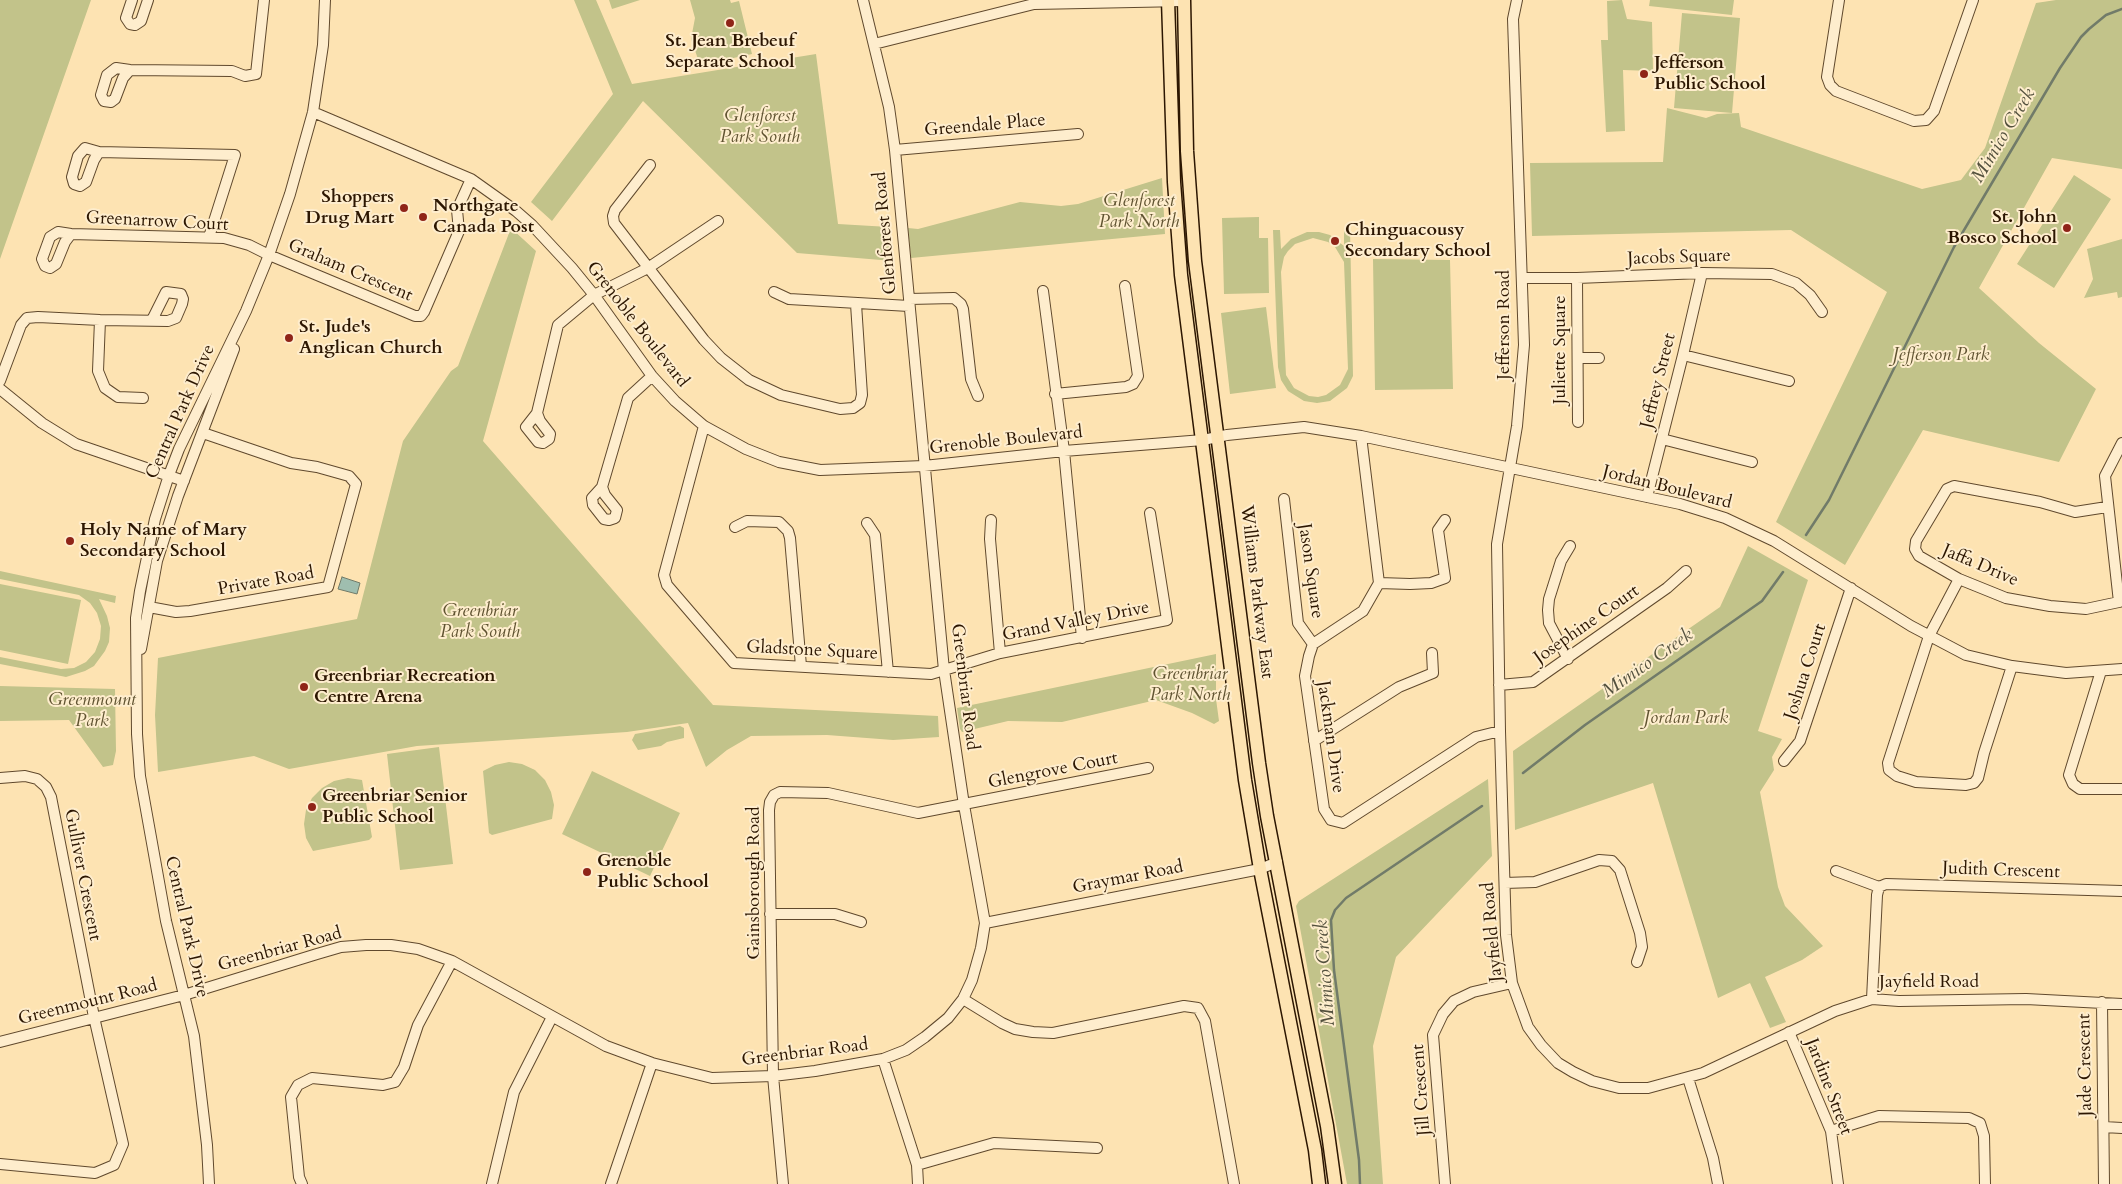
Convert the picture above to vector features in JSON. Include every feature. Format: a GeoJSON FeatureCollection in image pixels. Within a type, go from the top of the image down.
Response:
{"type":"FeatureCollection","features":[{"type":"Feature","properties":{"kind":"main road","name":"Williams Parkway East"},"geometry":{"type":"LineString","coordinates":[[1168,1],[1175,210],[1184,302],[1245,780],[1260,869],[1315,1150],[1319,1184]]}},
{"type":"Feature","properties":{"kind":"main road","name":"Williams Parkway East"},"geometry":{"type":"LineString","coordinates":[[1184,1],[1187,151],[1195,261],[1259,763],[1267,816],[1327,1126],[1335,1184]]}},
{"type":"Feature","properties":{"kind":"street"},"geometry":{"type":"LineString","coordinates":[[132,0],[126,18],[130,24],[135,25],[141,21],[148,0]]}},
{"type":"Feature","properties":{"kind":"street"},"geometry":{"type":"LineString","coordinates":[[130,70],[232,71],[245,76],[256,74],[264,0]]}},
{"type":"Feature","properties":{"kind":"street","name":"Central Park Drive"},"geometry":{"type":"LineString","coordinates":[[209,1184],[207,1144],[194,1036],[166,921],[141,785],[137,734],[136,618],[155,519],[168,475],[246,311],[269,255],[290,194],[313,112],[323,45],[325,0]]}},
{"type":"Feature","properties":{"kind":"street","name":"Glenforest Road"},"geometry":{"type":"LineString","coordinates":[[863,0],[888,107],[895,150],[924,466]]}},
{"type":"Feature","properties":{"kind":"street","name":"Jefferson Road"},"geometry":{"type":"LineString","coordinates":[[1510,469],[1521,389],[1524,345],[1513,19],[1517,0]]}},
{"type":"Feature","properties":{"kind":"street"},"geometry":{"type":"LineString","coordinates":[[1839,0],[1827,77],[1830,85],[1836,91],[1914,121],[1926,120],[1934,111],[1973,0]]}},
{"type":"Feature","properties":{"kind":"street"},"geometry":{"type":"LineString","coordinates":[[874,44],[1034,4],[1184,1]]}},
{"type":"Feature","properties":{"kind":"street","name":"Grenoble Boulevard"},"geometry":{"type":"LineString","coordinates":[[313,112],[470,179],[532,225],[594,295],[652,376],[675,401],[704,426],[746,449],[780,462],[820,470],[924,466],[1064,451],[1203,440]]}},
{"type":"Feature","properties":{"kind":"street","name":"Greendale Place"},"geometry":{"type":"LineString","coordinates":[[895,150],[1078,134]]}},
{"type":"Feature","properties":{"kind":"street"},"geometry":{"type":"LineString","coordinates":[[99,152],[235,155],[209,237]]}},
{"type":"Feature","properties":{"kind":"street"},"geometry":{"type":"LineString","coordinates":[[650,165],[615,210],[613,216],[614,223],[704,340],[722,358],[750,380],[781,395],[840,409],[853,408],[860,403],[862,395],[856,304]]}},
{"type":"Feature","properties":{"kind":"street","name":"Graham Crescent"},"geometry":{"type":"LineString","coordinates":[[269,255],[415,316],[421,316],[459,230],[457,210],[470,179]]}},
{"type":"Feature","properties":{"kind":"street"},"geometry":{"type":"LineString","coordinates":[[537,413],[558,324],[594,295],[648,268],[718,221]]}},
{"type":"Feature","properties":{"kind":"street","name":"Greenarrow Court"},"geometry":{"type":"LineString","coordinates":[[71,234],[224,238],[250,245],[269,255]]}},
{"type":"Feature","properties":{"kind":"street","name":"Jacobs Square"},"geometry":{"type":"LineString","coordinates":[[1522,278],[1577,278],[1702,272],[1772,274],[1784,277],[1804,289],[1822,312]]}},
{"type":"Feature","properties":{"kind":"street","name":"Jeffrey Street"},"geometry":{"type":"LineString","coordinates":[[1647,497],[1702,272]]}},
{"type":"Feature","properties":{"kind":"street","name":"Juliette Square"},"geometry":{"type":"LineString","coordinates":[[1577,278],[1578,422]]}},
{"type":"Feature","properties":{"kind":"street"},"geometry":{"type":"LineString","coordinates":[[1056,394],[1126,387],[1133,384],[1138,376],[1125,286]]}},
{"type":"Feature","properties":{"kind":"street"},"geometry":{"type":"LineString","coordinates":[[1043,291],[1064,451],[1082,638]]}},
{"type":"Feature","properties":{"kind":"street"},"geometry":{"type":"LineString","coordinates":[[774,292],[789,299],[856,304],[909,303],[954,298],[961,304],[963,309],[971,379],[978,396]]}},
{"type":"Feature","properties":{"kind":"street","name":"Central Park Drive"},"geometry":{"type":"LineString","coordinates":[[136,677],[157,561],[246,311]]}},
{"type":"Feature","properties":{"kind":"street"},"geometry":{"type":"LineString","coordinates":[[0,381],[21,325],[27,318],[152,320]]}},
{"type":"Feature","properties":{"kind":"street"},"geometry":{"type":"LineString","coordinates":[[100,320],[98,371],[104,388],[118,397],[143,398]]}},
{"type":"Feature","properties":{"kind":"street"},"geometry":{"type":"LineString","coordinates":[[1683,355],[1790,381]]}},
{"type":"Feature","properties":{"kind":"street"},"geometry":{"type":"LineString","coordinates":[[1579,358],[1599,358]]}},
{"type":"Feature","properties":{"kind":"street"},"geometry":{"type":"LineString","coordinates":[[602,487],[624,406],[628,398],[652,376]]}},
{"type":"Feature","properties":{"kind":"street"},"geometry":{"type":"LineString","coordinates":[[0,389],[42,423],[76,444],[184,481]]}},
{"type":"Feature","properties":{"kind":"street","name":"Gladstone Square"},"geometry":{"type":"LineString","coordinates":[[704,426],[664,575],[666,585],[734,663],[931,674],[944,670]]}},
{"type":"Feature","properties":{"kind":"street","name":"Jordan Boulevard"},"geometry":{"type":"LineString","coordinates":[[1203,440],[1304,427],[1361,436],[1647,497],[1703,511],[1752,529],[1929,636],[1966,655],[2012,666],[2066,673],[2122,669]]}},
{"type":"Feature","properties":{"kind":"street","name":"Private Road"},"geometry":{"type":"LineString","coordinates":[[149,607],[176,612],[190,611],[328,588],[356,484],[349,476],[290,462],[203,433]]}},
{"type":"Feature","properties":{"kind":"street"},"geometry":{"type":"LineString","coordinates":[[1313,644],[1363,611],[1379,582],[1361,436]]}},
{"type":"Feature","properties":{"kind":"street"},"geometry":{"type":"LineString","coordinates":[[1662,439],[1752,462]]}},
{"type":"Feature","properties":{"kind":"street","name":"Jaffa Drive"},"geometry":{"type":"LineString","coordinates":[[2107,507],[2075,512],[2040,502],[1954,486],[1947,490],[1916,541],[1915,549],[1919,556],[1959,579],[2006,598],[2050,606],[2086,609],[2120,602],[2107,507],[2105,476],[2122,443]]}},
{"type":"Feature","properties":{"kind":"street","name":"Greenbriar Road"},"geometry":{"type":"LineString","coordinates":[[184,995],[341,948],[391,945],[418,949],[452,961],[606,1046],[652,1063],[712,1078],[773,1076],[883,1059],[906,1050],[925,1038],[948,1018],[962,999],[972,980],[978,962],[985,923],[964,805],[944,670],[924,466]]}},
{"type":"Feature","properties":{"kind":"street","name":"Jayfield Road"},"geometry":{"type":"LineString","coordinates":[[1510,469],[1497,544],[1506,935],[1512,983],[1528,1027],[1541,1045],[1558,1063],[1592,1082],[1619,1088],[1648,1088],[1688,1078],[1835,1011],[1872,999],[1899,1001],[2026,999],[2122,1004]]}},
{"type":"Feature","properties":{"kind":"street","name":"Jason Square"},"geometry":{"type":"LineString","coordinates":[[1284,499],[1298,623],[1313,644]]}},
{"type":"Feature","properties":{"kind":"street","name":"Grand Valley Drive"},"geometry":{"type":"LineString","coordinates":[[944,670],[1000,654],[1167,620],[1150,513]]}},
{"type":"Feature","properties":{"kind":"street"},"geometry":{"type":"LineString","coordinates":[[991,520],[990,539],[1000,654]]}},
{"type":"Feature","properties":{"kind":"street"},"geometry":{"type":"LineString","coordinates":[[1379,582],[1431,583],[1445,578],[1438,530],[1445,520]]}},
{"type":"Feature","properties":{"kind":"street"},"geometry":{"type":"LineString","coordinates":[[735,527],[747,521],[779,522],[788,531],[800,666]]}},
{"type":"Feature","properties":{"kind":"street"},"geometry":{"type":"LineString","coordinates":[[868,523],[875,536],[888,672]]}},
{"type":"Feature","properties":{"kind":"street"},"geometry":{"type":"LineString","coordinates":[[1568,659],[1549,623],[1548,610],[1549,599],[1561,561],[1570,546]]}},
{"type":"Feature","properties":{"kind":"street","name":"Josephine Court"},"geometry":{"type":"LineString","coordinates":[[1499,685],[1533,682],[1667,588],[1686,571]]}},
{"type":"Feature","properties":{"kind":"street"},"geometry":{"type":"LineString","coordinates":[[1959,579],[1929,636],[1888,763],[1889,770],[1897,776],[1916,782],[1966,785],[1974,783],[1978,778],[1984,753],[2012,666]]}},
{"type":"Feature","properties":{"kind":"street","name":"Joshua Court"},"geometry":{"type":"LineString","coordinates":[[1784,761],[1800,741],[1851,588]]}},
{"type":"Feature","properties":{"kind":"street","name":"Jackman Drive"},"geometry":{"type":"LineString","coordinates":[[1313,644],[1305,676],[1324,808],[1331,820],[1343,823],[1476,737],[1500,731]]}},
{"type":"Feature","properties":{"kind":"street"},"geometry":{"type":"LineString","coordinates":[[1314,741],[1399,687],[1433,673],[1432,653]]}},
{"type":"Feature","properties":{"kind":"street"},"geometry":{"type":"LineString","coordinates":[[2102,671],[2069,775],[2074,784],[2080,789],[2122,789]]}},
{"type":"Feature","properties":{"kind":"street","name":"Glengrove Court"},"geometry":{"type":"LineString","coordinates":[[964,805],[1148,768]]}},
{"type":"Feature","properties":{"kind":"street","name":"Gulliver Crescent"},"geometry":{"type":"LineString","coordinates":[[0,778],[24,776],[37,779],[46,787],[51,796],[94,1017],[123,1144],[114,1165],[95,1173],[0,1164]]}},
{"type":"Feature","properties":{"kind":"street","name":"Gainsborough Road"},"geometry":{"type":"LineString","coordinates":[[783,1184],[773,1076],[770,802],[774,795],[780,792],[828,793],[918,813],[964,805]]}},
{"type":"Feature","properties":{"kind":"street"},"geometry":{"type":"LineString","coordinates":[[1505,883],[1535,882],[1599,860],[1612,861],[1620,870],[1640,933],[1642,947],[1638,962]]}},
{"type":"Feature","properties":{"kind":"street","name":"Graymar Road"},"geometry":{"type":"LineString","coordinates":[[985,923],[1260,869],[1277,862]]}},
{"type":"Feature","properties":{"kind":"street","name":"Judith Crescent"},"geometry":{"type":"LineString","coordinates":[[1836,871],[1879,887],[1886,884],[2122,892]]}},
{"type":"Feature","properties":{"kind":"street"},"geometry":{"type":"LineString","coordinates":[[1872,999],[1879,887]]}},
{"type":"Feature","properties":{"kind":"street"},"geometry":{"type":"LineString","coordinates":[[770,914],[835,914],[861,922]]}},
{"type":"Feature","properties":{"kind":"street"},"geometry":{"type":"LineString","coordinates":[[302,1184],[299,1177],[291,1097],[298,1085],[312,1078],[383,1085],[395,1082],[404,1067],[418,1025],[452,961]]}},
{"type":"Feature","properties":{"kind":"street","name":"Jill Crescent"},"geometry":{"type":"LineString","coordinates":[[1445,1184],[1433,1035],[1443,1014],[1454,1001],[1473,992],[1512,983]]}},
{"type":"Feature","properties":{"kind":"street","name":"Greenmount Road"},"geometry":{"type":"LineString","coordinates":[[0,1042],[184,995]]}},
{"type":"Feature","properties":{"kind":"street"},"geometry":{"type":"LineString","coordinates":[[962,999],[1015,1029],[1053,1033],[1184,1006],[1198,1008],[1205,1022],[1234,1184]]}},
{"type":"Feature","properties":{"kind":"street","name":"Jade Crescent"},"geometry":{"type":"LineString","coordinates":[[2102,1002],[2104,1184]]}},
{"type":"Feature","properties":{"kind":"street"},"geometry":{"type":"LineString","coordinates":[[492,1184],[514,1092],[552,1017]]}},
{"type":"Feature","properties":{"kind":"street","name":"Jardine Street"},"geometry":{"type":"LineString","coordinates":[[1789,1032],[1831,1131],[1838,1184]]}},
{"type":"Feature","properties":{"kind":"street"},"geometry":{"type":"LineString","coordinates":[[883,1059],[918,1164],[918,1184]]}},
{"type":"Feature","properties":{"kind":"street"},"geometry":{"type":"LineString","coordinates":[[611,1184],[652,1063]]}},
{"type":"Feature","properties":{"kind":"street"},"geometry":{"type":"LineString","coordinates":[[1688,1078],[1713,1158],[1718,1184]]}},
{"type":"Feature","properties":{"kind":"street"},"geometry":{"type":"LineString","coordinates":[[1831,1131],[1879,1116],[1969,1118],[1980,1122],[1984,1136],[1985,1184]]}},
{"type":"Feature","properties":{"kind":"street","name":"Jade Crescent"},"geometry":{"type":"LineString","coordinates":[[2104,1127],[2122,1128]]}},
{"type":"Feature","properties":{"kind":"street"},"geometry":{"type":"LineString","coordinates":[[918,1164],[994,1142],[1097,1148]]}},
{"type":"Feature","properties":{"kind":"green space"},"geometry":{"type":"Polygon","coordinates":[[[0,0],[91,0],[0,259],[0,0]]]}},
{"type":"Feature","properties":{"kind":"green space","name":"Glenforest Park South"},"geometry":{"type":"Polygon","coordinates":[[[574,0],[596,0],[632,84],[816,54],[838,224],[889,227],[893,261],[797,253],[643,101],[552,221],[531,202],[613,94],[574,0]]]}},
{"type":"Feature","properties":{"kind":"green space"},"geometry":{"type":"Polygon","coordinates":[[[609,0],[640,0],[612,9],[609,0]]]}},
{"type":"Feature","properties":{"kind":"green space"},"geometry":{"type":"Polygon","coordinates":[[[690,0],[730,0],[731,3],[739,1],[752,54],[715,62],[698,59],[691,39],[695,18],[690,0]]]}},
{"type":"Feature","properties":{"kind":"green space"},"geometry":{"type":"Polygon","coordinates":[[[1622,0],[1627,19],[1652,22],[1653,71],[1623,70],[1625,131],[1606,132],[1601,40],[1608,40],[1607,1],[1622,0]]]}},
{"type":"Feature","properties":{"kind":"green space"},"geometry":{"type":"Polygon","coordinates":[[[1650,0],[1734,0],[1732,15],[1649,6],[1650,0]]]}},
{"type":"Feature","properties":{"kind":"green space","name":"Jefferson Park"},"geometry":{"type":"Polygon","coordinates":[[[2056,0],[2122,0],[2122,169],[2052,158],[1979,288],[2039,343],[2096,389],[2059,462],[1923,430],[1845,565],[1776,522],[1887,292],[1791,230],[1532,236],[1530,163],[1663,162],[1667,108],[1706,118],[1717,114],[1739,113],[1741,127],[1922,189],[1961,180],[1985,148],[2036,3],[2056,0]]]}},
{"type":"Feature","properties":{"kind":"green space"},"geometry":{"type":"Polygon","coordinates":[[[1682,13],[1740,18],[1732,113],[1674,108],[1682,13]]]}},
{"type":"Feature","properties":{"kind":"green space"},"geometry":{"type":"Polygon","coordinates":[[[2074,175],[2111,199],[2054,288],[2017,264],[2074,175]]]}},
{"type":"Feature","properties":{"kind":"green space","name":"Glenforest Park North"},"geometry":{"type":"Polygon","coordinates":[[[1162,178],[1165,234],[911,258],[908,228],[918,229],[1020,202],[1061,206],[1078,204],[1162,178]]]}},
{"type":"Feature","properties":{"kind":"green space"},"geometry":{"type":"Polygon","coordinates":[[[1259,217],[1259,238],[1268,238],[1269,293],[1224,294],[1222,218],[1259,217]]]}},
{"type":"Feature","properties":{"kind":"green space","name":"Greenbriar Park South"},"geometry":{"type":"Polygon","coordinates":[[[511,228],[536,251],[483,441],[713,705],[938,716],[939,737],[893,740],[827,735],[751,736],[727,750],[706,767],[688,723],[627,732],[417,746],[289,769],[254,756],[158,772],[155,715],[158,658],[357,619],[403,441],[451,371],[458,366],[511,228]]]}},
{"type":"Feature","properties":{"kind":"green space"},"geometry":{"type":"Polygon","coordinates":[[[1350,228],[1353,376],[1347,388],[1330,401],[1317,403],[1304,401],[1288,391],[1281,380],[1278,367],[1273,230],[1280,230],[1281,249],[1291,239],[1307,232],[1319,232],[1330,235],[1344,246],[1344,229],[1350,228]],[[1313,238],[1295,244],[1284,257],[1281,272],[1286,375],[1294,388],[1309,396],[1318,397],[1326,395],[1340,385],[1348,369],[1344,262],[1335,247],[1328,242],[1313,238]]]}},
{"type":"Feature","properties":{"kind":"green space"},"geometry":{"type":"Polygon","coordinates":[[[2122,239],[2122,297],[2118,298],[2117,292],[2084,298],[2093,279],[2087,249],[2122,239]]]}},
{"type":"Feature","properties":{"kind":"green space"},"geometry":{"type":"Polygon","coordinates":[[[1373,259],[1450,260],[1453,389],[1375,390],[1373,259]]]}},
{"type":"Feature","properties":{"kind":"green space"},"geometry":{"type":"Polygon","coordinates":[[[1266,307],[1276,388],[1230,394],[1221,313],[1266,307]]]}},
{"type":"Feature","properties":{"kind":"green space","name":"Jordan Park"},"geometry":{"type":"Polygon","coordinates":[[[1748,546],[1808,580],[1758,731],[1782,739],[1772,757],[1774,770],[1760,792],[1778,887],[1785,906],[1823,946],[1802,960],[1765,977],[1786,1022],[1770,1028],[1750,983],[1718,998],[1653,783],[1515,830],[1513,751],[1720,607],[1748,546]]]}},
{"type":"Feature","properties":{"kind":"green space"},"geometry":{"type":"Polygon","coordinates":[[[0,571],[116,596],[115,603],[99,599],[110,628],[109,642],[94,666],[66,677],[0,664],[0,657],[61,669],[74,668],[86,662],[95,652],[100,639],[101,626],[97,613],[90,603],[79,595],[0,579],[0,571]]]}},
{"type":"Feature","properties":{"kind":"green space"},"geometry":{"type":"Polygon","coordinates":[[[0,584],[81,600],[68,664],[0,650],[0,584]]]}},
{"type":"Feature","properties":{"kind":"green space","name":"Greenbriar Park North"},"geometry":{"type":"Polygon","coordinates":[[[1216,654],[1216,699],[1219,721],[1214,724],[1192,713],[1156,700],[1062,722],[1008,721],[962,732],[960,729],[957,708],[1216,654]]]}},
{"type":"Feature","properties":{"kind":"green space","name":"Greenmount Park"},"geometry":{"type":"Polygon","coordinates":[[[0,686],[115,689],[116,751],[113,765],[103,767],[69,720],[0,721],[0,686]]]}},
{"type":"Feature","properties":{"kind":"green space"},"geometry":{"type":"Polygon","coordinates":[[[680,726],[684,728],[684,738],[667,742],[661,746],[638,750],[632,740],[635,734],[680,726]]]}},
{"type":"Feature","properties":{"kind":"green space"},"geometry":{"type":"Polygon","coordinates":[[[439,747],[453,864],[400,870],[387,754],[439,747]]]}},
{"type":"Feature","properties":{"kind":"green space"},"geometry":{"type":"Polygon","coordinates":[[[509,762],[522,764],[535,770],[545,780],[551,792],[554,805],[552,819],[492,835],[489,833],[483,771],[495,765],[509,762]]]}},
{"type":"Feature","properties":{"kind":"green space"},"geometry":{"type":"Polygon","coordinates":[[[592,771],[680,813],[650,876],[562,834],[592,771]]]}},
{"type":"Feature","properties":{"kind":"green space"},"geometry":{"type":"Polygon","coordinates":[[[348,778],[362,780],[372,837],[369,840],[313,851],[306,838],[304,824],[306,810],[312,798],[322,788],[334,781],[348,778]]]}},
{"type":"Feature","properties":{"kind":"green space"},"geometry":{"type":"Polygon","coordinates":[[[1488,779],[1492,856],[1396,957],[1373,1046],[1383,1184],[1347,1184],[1296,906],[1299,901],[1488,779]]]}},
{"type":"Feature","properties":{"kind":"shaded area"},"geometry":{"type":"Polygon","coordinates":[[[342,577],[360,583],[357,594],[338,589],[342,577]]]}},
{"type":"Feature","properties":{"kind":"waterway","name":"Mimico Creek"},"geometry":{"type":"LineString","coordinates":[[1806,535],[1829,500],[1954,247],[2060,68],[2081,37],[2089,29],[2106,15],[2122,9]]}},
{"type":"Feature","properties":{"kind":"waterway","name":"Mimico Creek"},"geometry":{"type":"LineString","coordinates":[[1523,773],[1585,725],[1762,601],[1783,572]]}},
{"type":"Feature","properties":{"kind":"waterway","name":"Mimico Creek"},"geometry":{"type":"LineString","coordinates":[[1360,1184],[1359,1160],[1334,970],[1331,920],[1335,910],[1346,898],[1482,806]]}},
{"type":"Feature","properties":{"kind":"place","name":"St. Jean Brebeuf Separate School"},"geometry":{"type":"Point","coordinates":[730,23]}},
{"type":"Feature","properties":{"kind":"place","name":"Jefferson Public School"},"geometry":{"type":"Point","coordinates":[1644,74]}},
{"type":"Feature","properties":{"kind":"place","name":"Shoppers Drug Mart"},"geometry":{"type":"Point","coordinates":[404,208]}},
{"type":"Feature","properties":{"kind":"place","name":"Northgate Canada Post"},"geometry":{"type":"Point","coordinates":[423,217]}},
{"type":"Feature","properties":{"kind":"place","name":"St. John Bosco School"},"geometry":{"type":"Point","coordinates":[2067,228]}},
{"type":"Feature","properties":{"kind":"place","name":"Chinguacousy Secondary School"},"geometry":{"type":"Point","coordinates":[1335,241]}},
{"type":"Feature","properties":{"kind":"place","name":"St. Jude's Anglican Church"},"geometry":{"type":"Point","coordinates":[289,338]}},
{"type":"Feature","properties":{"kind":"place","name":"Holy Name of Mary Secondary School"},"geometry":{"type":"Point","coordinates":[70,541]}},
{"type":"Feature","properties":{"kind":"place","name":"Greenbriar Recreation Centre Arena"},"geometry":{"type":"Point","coordinates":[304,687]}},
{"type":"Feature","properties":{"kind":"place","name":"Greenbriar Senior Public School"},"geometry":{"type":"Point","coordinates":[312,807]}},
{"type":"Feature","properties":{"kind":"place","name":"Grenoble Public School"},"geometry":{"type":"Point","coordinates":[587,872]}}]}
